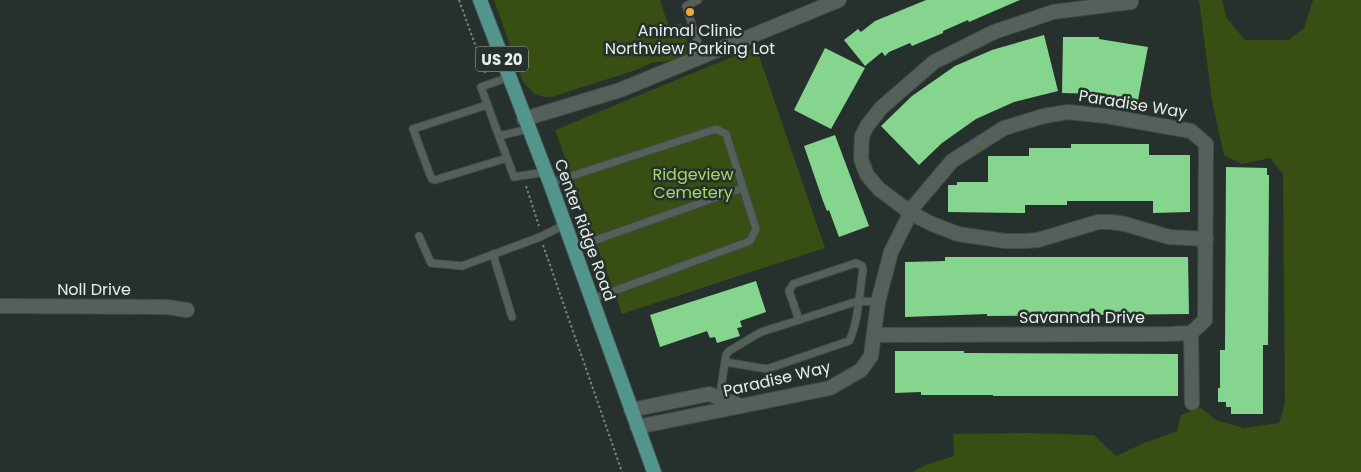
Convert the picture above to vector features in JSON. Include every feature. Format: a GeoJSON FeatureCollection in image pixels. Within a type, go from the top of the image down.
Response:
{"type":"FeatureCollection","features":[{"type":"Feature","properties":{"kind":"main road","name":"Center Ridge Road"},"geometry":{"type":"LineString","coordinates":[[480,0],[548,178],[654,472]]}},
{"type":"Feature","properties":{"kind":"street"},"geometry":{"type":"LineString","coordinates":[[526,124],[620,90],[836,1]]}},
{"type":"Feature","properties":{"kind":"street"},"geometry":{"type":"LineString","coordinates":[[1131,2],[1053,12],[994,32],[934,62],[881,108],[867,126],[862,136],[861,159],[867,175],[878,189],[932,224],[958,234],[1004,241],[1038,240],[1098,222],[1125,224],[1169,238],[1206,239],[1205,320],[1191,333],[1192,403]]}},
{"type":"Feature","properties":{"kind":"street","name":"Paradise Way"},"geometry":{"type":"LineString","coordinates":[[638,427],[724,404],[742,406],[830,388],[861,370],[871,356],[878,302],[891,252],[914,206],[952,161],[1004,128],[1044,116],[1068,112],[1106,116],[1191,131],[1206,144],[1206,239]]}},
{"type":"Feature","properties":{"kind":"street","name":"Noll Drive"},"geometry":{"type":"LineString","coordinates":[[0,306],[166,307],[187,310]]}},
{"type":"Feature","properties":{"kind":"street","name":"Savannah Drive"},"geometry":{"type":"LineString","coordinates":[[874,335],[1191,333]]}},
{"type":"Feature","properties":{"kind":"street"},"geometry":{"type":"LineString","coordinates":[[631,410],[709,394],[724,404]]}},
{"type":"Feature","properties":{"kind":"lane"},"geometry":{"type":"LineString","coordinates":[[698,0],[685,3],[702,56]]}},
{"type":"Feature","properties":{"kind":"lane"},"geometry":{"type":"LineString","coordinates":[[509,77],[480,87],[514,177],[548,178],[716,129],[726,134],[756,229],[750,241],[592,299]]}},
{"type":"Feature","properties":{"kind":"lane"},"geometry":{"type":"LineString","coordinates":[[488,105],[413,130],[432,179],[435,180],[507,158]]}},
{"type":"Feature","properties":{"kind":"lane"},"geometry":{"type":"LineString","coordinates":[[499,136],[526,124]]}},
{"type":"Feature","properties":{"kind":"lane"},"geometry":{"type":"LineString","coordinates":[[573,248],[743,188]]}},
{"type":"Feature","properties":{"kind":"lane"},"geometry":{"type":"LineString","coordinates":[[419,236],[431,263],[462,266],[540,237],[564,225]]}},
{"type":"Feature","properties":{"kind":"lane"},"geometry":{"type":"LineString","coordinates":[[493,254],[512,317]]}},
{"type":"Feature","properties":{"kind":"lane"},"geometry":{"type":"LineString","coordinates":[[725,362],[767,369],[849,341],[853,332],[863,270],[862,266],[856,263],[793,284],[789,291],[799,320]]}},
{"type":"Feature","properties":{"kind":"lane"},"geometry":{"type":"LineString","coordinates":[[724,404],[721,388],[726,355],[729,351],[748,342],[756,335],[799,320],[858,301],[878,302]]}},
{"type":"Feature","properties":{"kind":"path"},"geometry":{"type":"LineString","coordinates":[[523,176],[539,223],[540,237],[622,472]]}},
{"type":"Feature","properties":{"kind":"green space"},"geometry":{"type":"Polygon","coordinates":[[[494,0],[660,0],[669,27],[681,23],[688,44],[685,56],[678,60],[651,63],[636,70],[552,97],[544,97],[534,94],[523,82],[494,0]]]}},
{"type":"Feature","properties":{"kind":"green space"},"geometry":{"type":"Polygon","coordinates":[[[1199,0],[1222,0],[1226,17],[1245,40],[1289,40],[1304,28],[1313,0],[1361,0],[1361,472],[912,472],[925,465],[954,456],[953,434],[1027,433],[1094,435],[1116,456],[1177,431],[1181,415],[1200,407],[1216,420],[1244,428],[1279,423],[1285,403],[1283,174],[1270,158],[1242,164],[1224,155],[1212,101],[1199,0]]]}},
{"type":"Feature","properties":{"kind":"green space","name":"Ridgeview Cemetery"},"geometry":{"type":"Polygon","coordinates":[[[756,47],[825,248],[622,314],[555,130],[756,47]]]}},
{"type":"Feature","properties":{"kind":"building"},"geometry":{"type":"Polygon","coordinates":[[[926,0],[1020,0],[969,22],[968,20],[912,46],[910,43],[889,52],[885,56],[882,52],[865,66],[844,40],[858,29],[861,32],[875,21],[926,0]]]}},
{"type":"Feature","properties":{"kind":"building"},"geometry":{"type":"Polygon","coordinates":[[[1044,35],[1058,91],[1014,102],[976,119],[942,143],[919,165],[881,126],[912,96],[955,66],[992,50],[1044,35]]]}},
{"type":"Feature","properties":{"kind":"building"},"geometry":{"type":"Polygon","coordinates":[[[1063,37],[1099,37],[1099,39],[1148,47],[1138,100],[1099,94],[1062,93],[1063,37]]]}},
{"type":"Feature","properties":{"kind":"building"},"geometry":{"type":"Polygon","coordinates":[[[825,48],[865,68],[831,129],[794,110],[825,48]]]}},
{"type":"Feature","properties":{"kind":"building"},"geometry":{"type":"Polygon","coordinates":[[[835,135],[869,226],[839,237],[829,210],[827,211],[823,201],[804,146],[835,135]]]}},
{"type":"Feature","properties":{"kind":"building"},"geometry":{"type":"Polygon","coordinates":[[[1071,144],[1149,144],[1149,155],[1190,155],[1190,212],[1153,213],[1153,201],[1067,201],[1067,205],[1025,205],[1025,213],[948,212],[948,185],[957,185],[957,182],[988,182],[988,156],[1029,156],[1029,148],[1071,148],[1071,144]]]}},
{"type":"Feature","properties":{"kind":"building"},"geometry":{"type":"Polygon","coordinates":[[[1226,167],[1267,168],[1267,175],[1269,175],[1268,345],[1263,345],[1263,414],[1231,414],[1231,407],[1226,407],[1226,402],[1218,402],[1220,350],[1225,350],[1226,167]]]}},
{"type":"Feature","properties":{"kind":"building"},"geometry":{"type":"Polygon","coordinates":[[[945,257],[1188,257],[1189,314],[987,316],[987,314],[905,317],[905,262],[945,261],[945,257]]]}},
{"type":"Feature","properties":{"kind":"building"},"geometry":{"type":"Polygon","coordinates":[[[756,281],[766,312],[740,321],[742,327],[737,328],[740,336],[717,343],[715,337],[710,338],[707,331],[660,347],[650,315],[756,281]]]}},
{"type":"Feature","properties":{"kind":"building"},"geometry":{"type":"Polygon","coordinates":[[[895,351],[1178,354],[1178,396],[993,396],[921,395],[921,392],[895,393],[895,351]]]}},
{"type":"Feature","properties":{"kind":"place","name":"Animal Clinic Northview Parking Lot"},"geometry":{"type":"Point","coordinates":[690,12]}}]}
